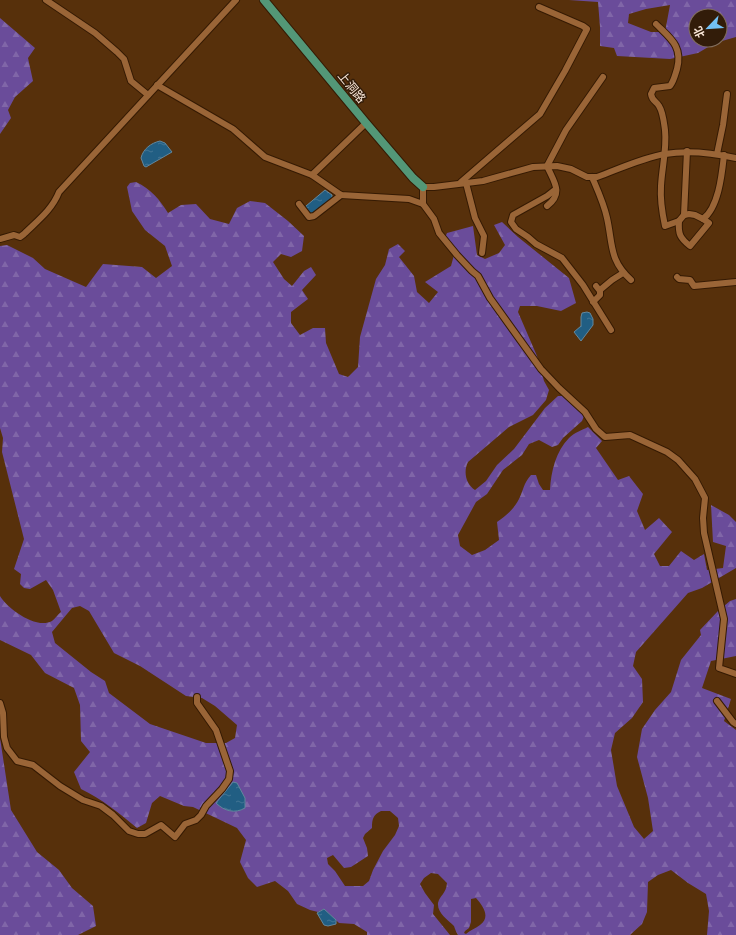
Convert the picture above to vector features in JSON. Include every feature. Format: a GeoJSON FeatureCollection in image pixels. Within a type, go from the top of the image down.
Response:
{"type":"FeatureCollection","features":[{"type":"Feature","properties":{"kind":"main road","name":"上洞路"},"geometry":{"type":"LineString","coordinates":[[264,0],[366,123],[413,178],[423,187]]}},
{"type":"Feature","properties":{"kind":"street"},"geometry":{"type":"LineString","coordinates":[[46,0],[95,33],[117,52],[124,59],[131,81],[148,95]]}},
{"type":"Feature","properties":{"kind":"street"},"geometry":{"type":"LineString","coordinates":[[0,239],[14,235],[20,237],[24,234],[55,202],[59,192],[236,0]]}},
{"type":"Feature","properties":{"kind":"street"},"geometry":{"type":"LineString","coordinates":[[463,183],[540,114],[587,29],[584,26],[539,7]]}},
{"type":"Feature","properties":{"kind":"street"},"geometry":{"type":"LineString","coordinates":[[656,24],[669,36],[677,48],[680,58],[673,82],[670,86],[654,88],[651,94],[652,100],[659,106],[665,131],[665,154],[661,185],[661,206],[665,226],[679,221],[684,215],[687,152]]}},
{"type":"Feature","properties":{"kind":"street"},"geometry":{"type":"LineString","coordinates":[[547,206],[555,197],[556,189],[547,166],[566,130],[603,77]]}},
{"type":"Feature","properties":{"kind":"street"},"geometry":{"type":"LineString","coordinates":[[158,85],[233,129],[265,157],[312,176],[341,195],[409,199],[423,204],[434,219],[439,233],[457,255],[478,276],[490,298],[541,369],[585,412],[596,429],[605,437],[630,435],[667,452],[678,460],[695,479],[705,498],[704,533],[724,619],[719,668],[736,674]]}},
{"type":"Feature","properties":{"kind":"street"},"geometry":{"type":"LineString","coordinates":[[717,154],[727,94]]}},
{"type":"Feature","properties":{"kind":"street"},"geometry":{"type":"LineString","coordinates":[[312,176],[366,123]]}},
{"type":"Feature","properties":{"kind":"street"},"geometry":{"type":"LineString","coordinates":[[423,204],[423,187],[483,181],[533,167],[557,166],[571,169],[586,177],[597,177],[665,154],[687,152],[717,154],[736,158]]}},
{"type":"Feature","properties":{"kind":"street"},"geometry":{"type":"LineString","coordinates":[[703,219],[709,214],[714,203],[721,178],[724,155]]}},
{"type":"Feature","properties":{"kind":"street"},"geometry":{"type":"LineString","coordinates":[[592,177],[605,211],[618,267],[631,280]]}},
{"type":"Feature","properties":{"kind":"street"},"geometry":{"type":"LineString","coordinates":[[463,183],[475,218],[484,236],[482,253]]}},
{"type":"Feature","properties":{"kind":"street"},"geometry":{"type":"LineString","coordinates":[[556,189],[548,196],[513,215],[511,222],[516,229],[536,244],[562,258],[582,285],[611,330]]}},
{"type":"Feature","properties":{"kind":"street"},"geometry":{"type":"LineString","coordinates":[[299,204],[309,217],[314,216],[341,195]]}},
{"type":"Feature","properties":{"kind":"street"},"geometry":{"type":"LineString","coordinates":[[679,221],[678,228],[682,239],[690,246],[709,223],[695,215],[684,215]]}},
{"type":"Feature","properties":{"kind":"street"},"geometry":{"type":"LineString","coordinates":[[593,302],[600,295],[598,288],[623,273]]}},
{"type":"Feature","properties":{"kind":"street"},"geometry":{"type":"LineString","coordinates":[[678,276],[679,279],[690,280],[694,286],[736,282]]}},
{"type":"Feature","properties":{"kind":"street"},"geometry":{"type":"LineString","coordinates":[[0,702],[3,713],[4,737],[7,748],[18,761],[33,765],[60,786],[83,800],[101,806],[113,815],[129,831],[138,834],[145,834],[161,825],[175,837],[185,824],[196,820],[201,816],[206,806],[229,779],[230,771],[216,730],[197,703],[197,697]]}},
{"type":"Feature","properties":{"kind":"street"},"geometry":{"type":"LineString","coordinates":[[717,701],[736,724]]}},
{"type":"Feature","properties":{"kind":"green space"},"geometry":{"type":"Polygon","coordinates":[[[569,0],[736,0],[736,37],[728,39],[728,8],[688,8],[688,48],[706,48],[698,53],[670,59],[617,56],[614,48],[600,46],[598,2],[569,0]],[[670,5],[646,9],[629,14],[628,23],[651,32],[665,32],[670,5]]]}},
{"type":"Feature","properties":{"kind":"green space"},"geometry":{"type":"Polygon","coordinates":[[[0,18],[35,48],[28,58],[33,81],[15,97],[8,110],[11,118],[0,134],[0,18]]]}},
{"type":"Feature","properties":{"kind":"green space"},"geometry":{"type":"Polygon","coordinates":[[[136,182],[151,191],[168,213],[181,205],[196,204],[210,219],[229,224],[237,208],[250,201],[265,203],[288,221],[304,236],[302,251],[291,257],[281,254],[273,262],[284,279],[292,286],[304,271],[311,267],[316,275],[302,290],[308,299],[291,312],[291,323],[300,335],[313,328],[325,328],[326,343],[339,374],[348,377],[358,367],[360,337],[376,279],[385,265],[389,249],[398,244],[405,251],[399,257],[414,276],[417,292],[429,303],[438,292],[425,282],[451,266],[454,255],[443,242],[447,233],[473,226],[477,255],[485,259],[499,253],[505,245],[494,225],[502,222],[518,237],[569,278],[576,303],[561,311],[537,306],[520,306],[518,312],[537,356],[544,381],[549,390],[546,400],[533,415],[509,427],[468,462],[466,466],[466,478],[469,484],[475,490],[486,481],[497,465],[514,449],[545,408],[558,396],[563,396],[584,416],[582,421],[563,438],[558,445],[552,447],[539,440],[529,444],[522,455],[503,470],[487,494],[476,502],[458,535],[460,546],[472,555],[485,550],[499,540],[497,522],[507,515],[515,506],[528,478],[531,475],[536,475],[543,490],[550,490],[555,462],[564,443],[571,436],[588,427],[602,441],[596,448],[618,480],[629,476],[643,494],[637,511],[645,530],[659,518],[672,532],[654,554],[660,566],[669,566],[681,551],[694,560],[704,554],[707,570],[723,568],[726,546],[713,542],[711,505],[729,515],[736,522],[736,568],[702,588],[688,593],[636,652],[633,666],[642,679],[643,702],[632,718],[615,733],[611,750],[617,786],[634,827],[644,839],[653,831],[648,798],[637,757],[642,729],[655,710],[671,692],[681,660],[701,635],[700,630],[718,611],[730,601],[736,599],[736,656],[711,661],[702,688],[731,699],[724,721],[736,730],[736,935],[707,935],[709,911],[706,894],[671,870],[658,875],[648,882],[647,912],[642,924],[630,935],[458,935],[454,926],[443,916],[438,907],[439,900],[447,883],[438,874],[431,873],[424,878],[420,884],[434,905],[433,914],[450,935],[367,935],[367,932],[354,924],[339,923],[324,909],[318,912],[297,904],[288,891],[275,881],[257,887],[248,878],[240,862],[246,840],[237,828],[193,807],[184,806],[160,796],[152,803],[146,823],[137,828],[103,802],[81,789],[74,772],[90,752],[81,741],[80,705],[74,688],[45,673],[31,655],[0,640],[0,596],[15,612],[38,623],[52,621],[61,612],[53,590],[46,580],[30,589],[24,588],[20,584],[21,574],[14,569],[24,539],[2,452],[3,438],[0,428],[0,246],[7,245],[33,258],[45,269],[86,287],[103,264],[142,267],[156,278],[172,266],[165,246],[145,230],[132,211],[127,187],[130,183],[136,182]],[[80,606],[72,608],[52,632],[55,643],[91,672],[105,681],[109,693],[150,724],[206,743],[226,743],[235,738],[237,725],[215,706],[202,698],[186,696],[140,666],[114,653],[89,611],[80,606]],[[381,811],[376,814],[372,822],[372,828],[363,838],[368,856],[351,867],[344,868],[333,855],[327,858],[328,864],[335,871],[345,886],[363,886],[369,881],[383,851],[395,835],[399,826],[398,818],[390,811],[381,811]],[[476,898],[471,899],[471,922],[469,928],[464,933],[466,934],[480,925],[485,919],[485,912],[481,904],[476,898]]]}},
{"type":"Feature","properties":{"kind":"green space"},"geometry":{"type":"Polygon","coordinates":[[[0,738],[11,810],[37,852],[59,870],[72,888],[93,906],[96,926],[78,935],[0,935],[0,738]]]}},
{"type":"Feature","properties":{"kind":"water"},"geometry":{"type":"Polygon","coordinates":[[[160,141],[165,143],[172,152],[146,167],[144,166],[141,158],[144,152],[151,145],[160,141]]]}},
{"type":"Feature","properties":{"kind":"water"},"geometry":{"type":"Polygon","coordinates":[[[325,190],[332,195],[332,199],[311,215],[305,208],[306,206],[325,190]]]}},
{"type":"Feature","properties":{"kind":"water"},"geometry":{"type":"Polygon","coordinates":[[[582,313],[590,313],[593,319],[593,325],[581,341],[574,332],[581,326],[582,313]]]}},
{"type":"Feature","properties":{"kind":"water"},"geometry":{"type":"Polygon","coordinates":[[[233,782],[237,783],[245,798],[245,808],[237,811],[226,810],[216,803],[233,782]]]}},
{"type":"Feature","properties":{"kind":"water"},"geometry":{"type":"Polygon","coordinates":[[[324,909],[336,920],[336,924],[328,926],[324,925],[317,913],[324,909]]]}}]}
